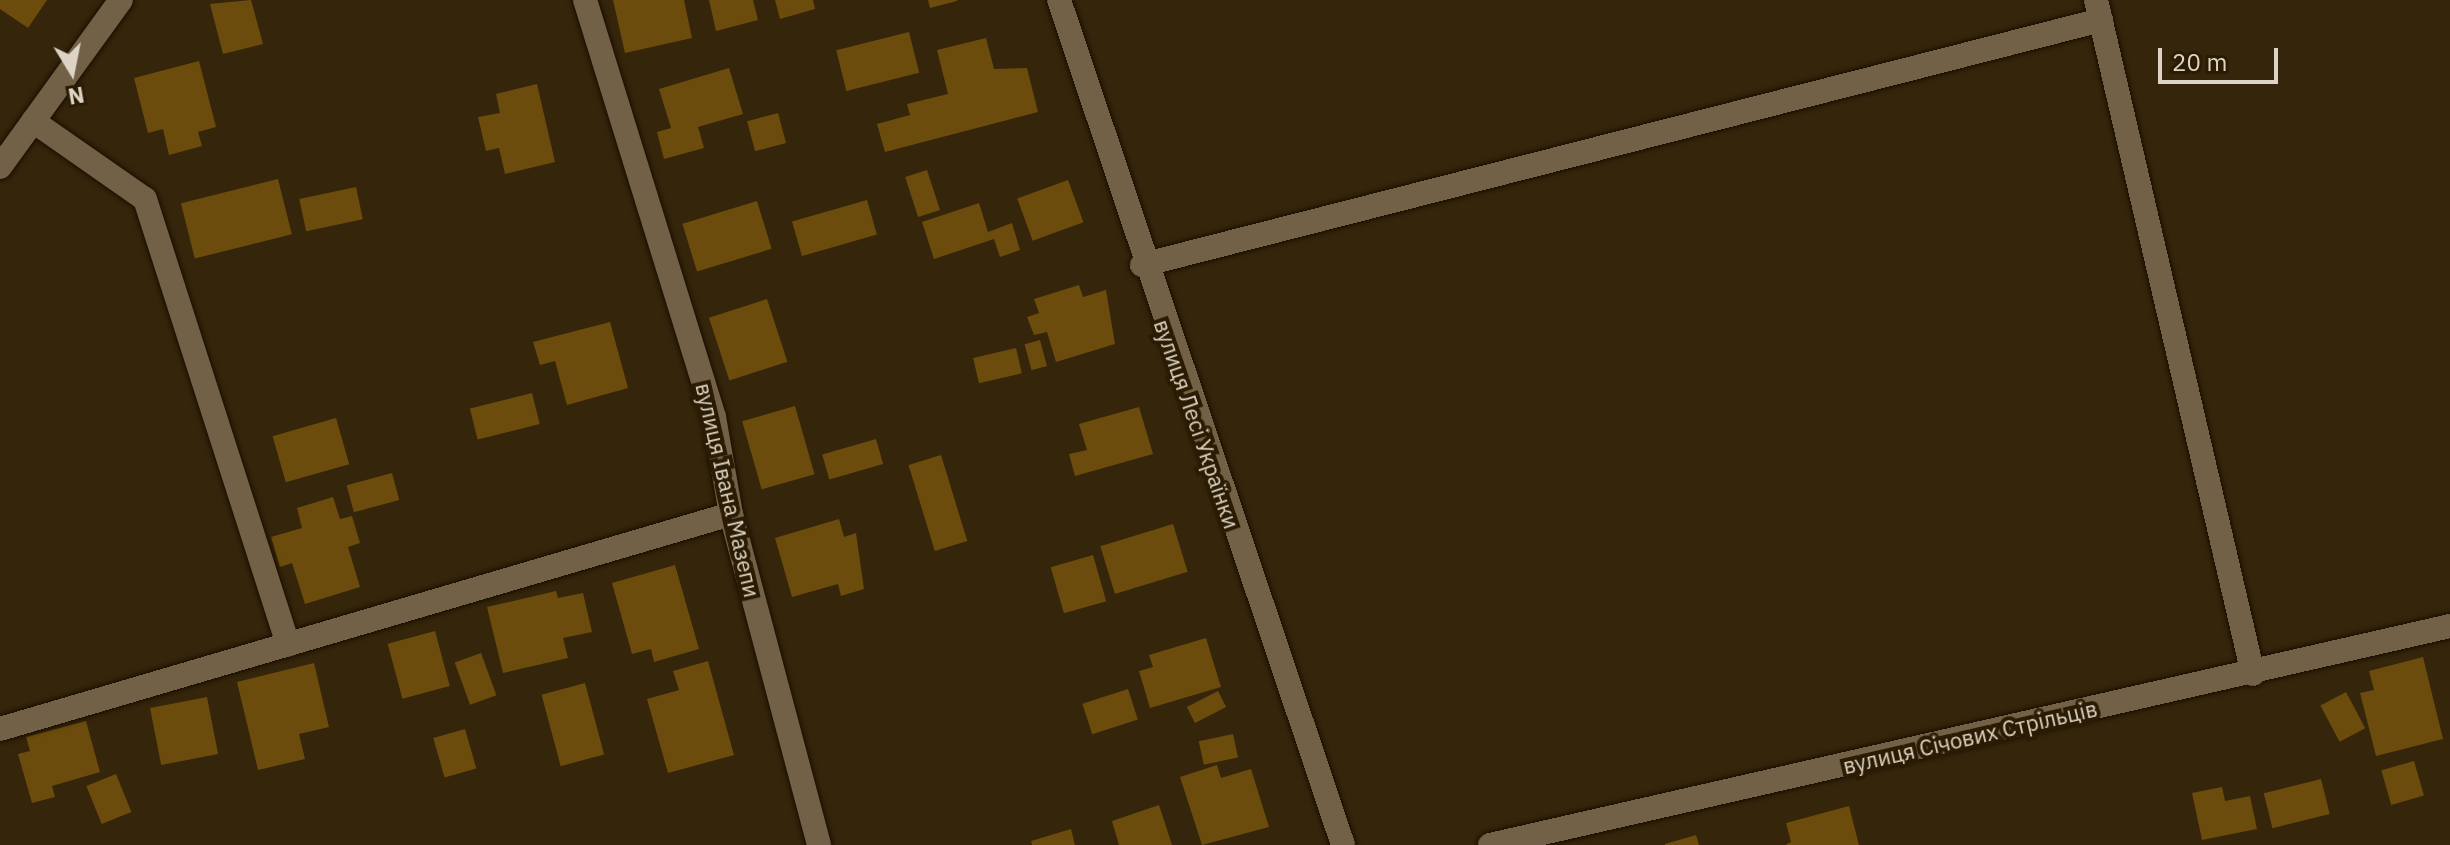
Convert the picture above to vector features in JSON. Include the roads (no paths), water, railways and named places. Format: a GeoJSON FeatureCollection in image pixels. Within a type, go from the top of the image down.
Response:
{"type":"FeatureCollection","features":[{"type":"Feature","properties":{"kind":"street"},"geometry":{"type":"LineString","coordinates":[[0,167],[121,0]]}},
{"type":"Feature","properties":{"kind":"street","name":"вулиця Івана Мазепи"},"geometry":{"type":"LineString","coordinates":[[585,0],[714,417],[731,514],[819,845]]}},
{"type":"Feature","properties":{"kind":"street","name":"вулиця Лесі Українки"},"geometry":{"type":"LineString","coordinates":[[1059,0],[1142,265],[1343,845]]}},
{"type":"Feature","properties":{"kind":"street"},"geometry":{"type":"LineString","coordinates":[[1142,265],[2098,10],[2253,674]]}},
{"type":"Feature","properties":{"kind":"street"},"geometry":{"type":"LineString","coordinates":[[33,121],[145,199],[288,645]]}},
{"type":"Feature","properties":{"kind":"street"},"geometry":{"type":"LineString","coordinates":[[0,729],[731,514]]}},
{"type":"Feature","properties":{"kind":"street","name":"вулиця Січових Стрільців"},"geometry":{"type":"LineString","coordinates":[[1490,845],[1566,836],[2450,626]]}}]}
